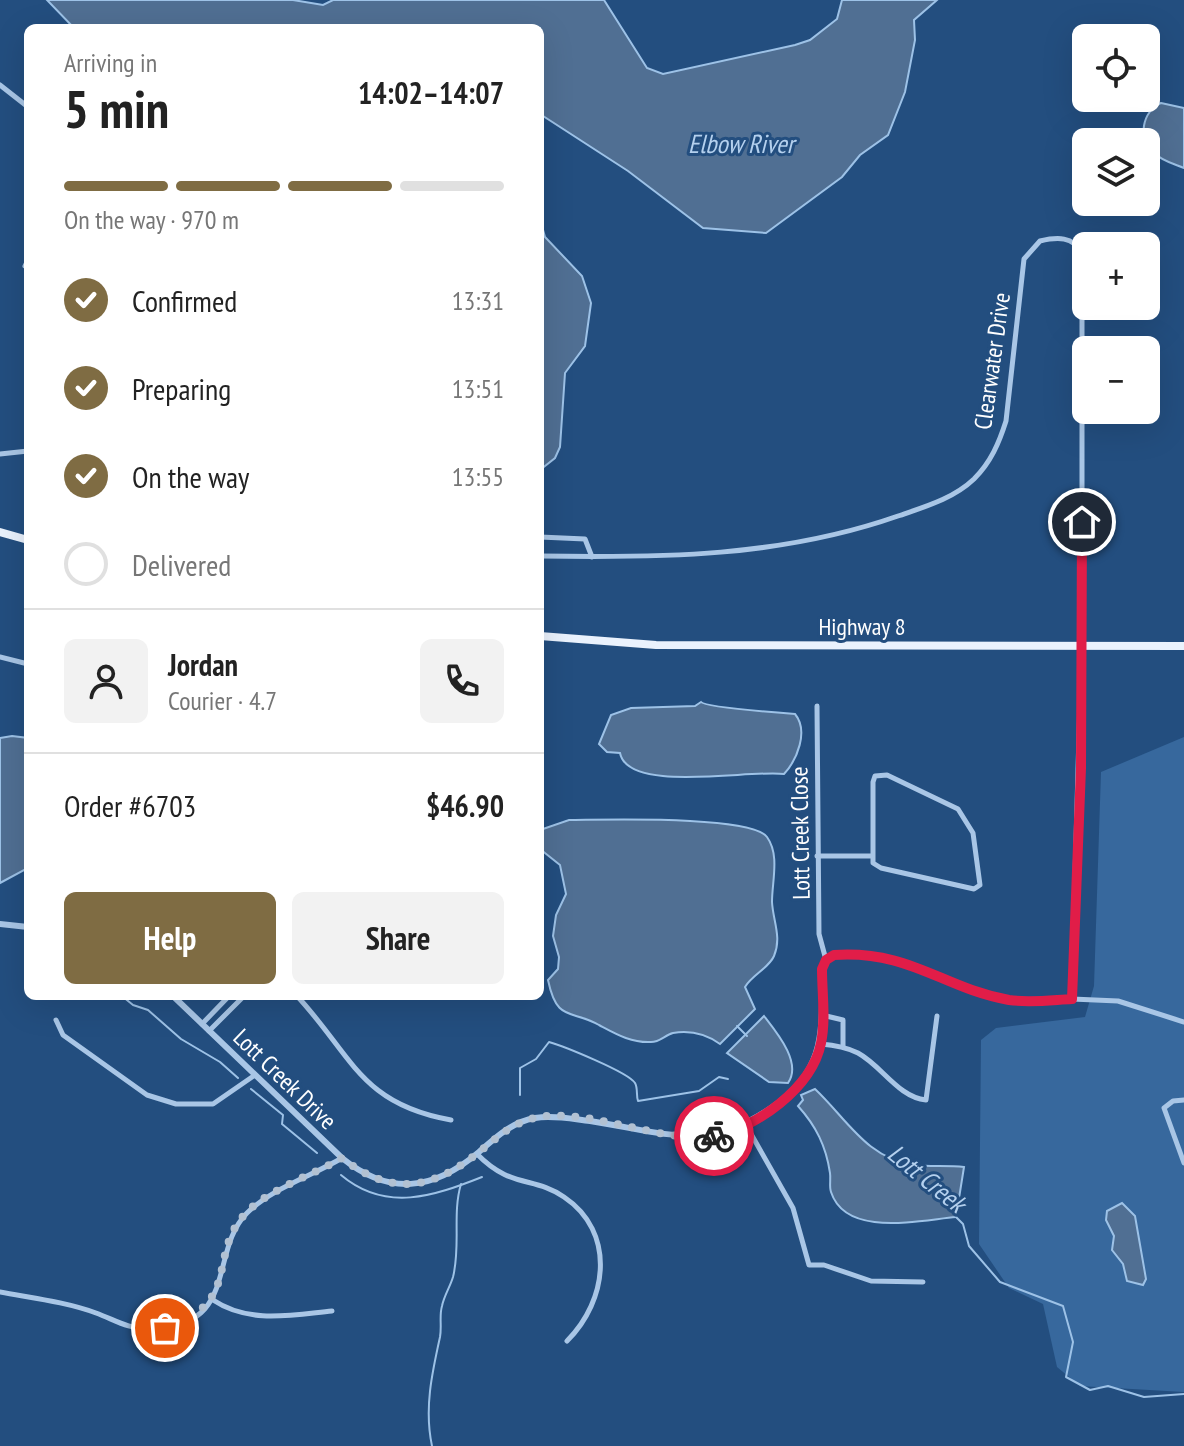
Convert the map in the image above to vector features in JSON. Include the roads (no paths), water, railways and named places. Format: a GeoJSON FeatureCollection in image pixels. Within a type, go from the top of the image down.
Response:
{"type":"FeatureCollection","features":[{"type":"Feature","properties":{"kind":"main road"},"geometry":{"type":"LineString","coordinates":[[0,532],[24,539]]}},
{"type":"Feature","properties":{"kind":"main road","name":"Highway 8"},"geometry":{"type":"LineString","coordinates":[[544,636],[656,645],[1184,646]]}},
{"type":"Feature","properties":{"kind":"street"},"geometry":{"type":"LineString","coordinates":[[0,85],[24,104]]}},
{"type":"Feature","properties":{"kind":"street","name":"Clearwater Drive"},"geometry":{"type":"LineString","coordinates":[[544,556],[676,557],[800,543],[853,532],[922,508],[962,489],[989,461],[999,444],[1006,421],[1024,259],[1040,241],[1061,238],[1075,243],[1082,253],[1082,647]]}},
{"type":"Feature","properties":{"kind":"street"},"geometry":{"type":"LineString","coordinates":[[0,454],[24,451]]}},
{"type":"Feature","properties":{"kind":"street"},"geometry":{"type":"LineString","coordinates":[[544,537],[585,539],[592,557]]}},
{"type":"Feature","properties":{"kind":"street"},"geometry":{"type":"LineString","coordinates":[[1072,999],[1082,647]]}},
{"type":"Feature","properties":{"kind":"street"},"geometry":{"type":"LineString","coordinates":[[0,657],[24,663]]}},
{"type":"Feature","properties":{"kind":"street","name":"Lott Creek Close"},"geometry":{"type":"LineString","coordinates":[[817,706],[819,942],[826,960]]}},
{"type":"Feature","properties":{"kind":"street"},"geometry":{"type":"LineString","coordinates":[[887,775],[958,809],[973,833],[980,885],[974,889],[881,868],[873,863],[873,856],[873,782],[875,776],[887,775]]}},
{"type":"Feature","properties":{"kind":"street"},"geometry":{"type":"LineString","coordinates":[[817,856],[873,856]]}},
{"type":"Feature","properties":{"kind":"street"},"geometry":{"type":"LineString","coordinates":[[0,924],[24,927]]}},
{"type":"Feature","properties":{"kind":"street"},"geometry":{"type":"LineString","coordinates":[[826,960],[834,955],[884,956],[1012,1001],[1118,1001],[1184,1022]]}},
{"type":"Feature","properties":{"kind":"street","name":"Lott Creek Drive"},"geometry":{"type":"LineString","coordinates":[[177,1000],[342,1158],[371,1178],[417,1184],[448,1174],[506,1130],[534,1118],[557,1116],[691,1137],[726,1134],[746,1125],[781,1101],[810,1069],[821,1044],[826,960]]}},
{"type":"Feature","properties":{"kind":"street"},"geometry":{"type":"LineString","coordinates":[[202,1024],[225,1000]]}},
{"type":"Feature","properties":{"kind":"street"},"geometry":{"type":"LineString","coordinates":[[209,1031],[240,1000]]}},
{"type":"Feature","properties":{"kind":"street"},"geometry":{"type":"LineString","coordinates":[[300,1000],[352,1068],[373,1089],[397,1105],[451,1120]]}},
{"type":"Feature","properties":{"kind":"street"},"geometry":{"type":"LineString","coordinates":[[822,1015],[843,1020],[843,1046]]}},
{"type":"Feature","properties":{"kind":"street"},"geometry":{"type":"LineString","coordinates":[[821,1044],[843,1046],[860,1054],[917,1099],[926,1100],[937,1016]]}},
{"type":"Feature","properties":{"kind":"street"},"geometry":{"type":"LineString","coordinates":[[56,1020],[63,1035],[147,1095],[176,1104],[213,1104],[255,1075]]}},
{"type":"Feature","properties":{"kind":"street"},"geometry":{"type":"LineString","coordinates":[[1184,1100],[1173,1101],[1164,1108],[1184,1163]]}},
{"type":"Feature","properties":{"kind":"street"},"geometry":{"type":"LineString","coordinates":[[746,1125],[793,1208],[809,1265],[824,1265],[871,1281],[923,1282]]}},
{"type":"Feature","properties":{"kind":"street"},"geometry":{"type":"LineString","coordinates":[[477,1154],[490,1168],[510,1179],[562,1195],[579,1209],[596,1233],[602,1264],[600,1281],[580,1329],[567,1341]]}},
{"type":"Feature","properties":{"kind":"street"},"geometry":{"type":"LineString","coordinates":[[0,1292],[96,1313],[127,1327],[147,1329],[181,1323],[212,1300],[232,1236],[243,1216],[261,1200],[309,1178],[342,1158]]}},
{"type":"Feature","properties":{"kind":"street"},"geometry":{"type":"LineString","coordinates":[[212,1300],[230,1312],[247,1315],[332,1311]]}},
{"type":"Feature","properties":{"kind":"water","name":"Elbow River"},"geometry":{"type":"Polygon","coordinates":[[[47,0],[293,0],[323,5],[333,0],[604,0],[647,68],[663,74],[810,40],[837,19],[842,0],[937,0],[914,20],[915,40],[905,92],[888,135],[860,155],[842,177],[766,233],[703,228],[628,171],[544,117],[544,24],[70,24],[47,0]]]}},
{"type":"Feature","properties":{"kind":"water"},"geometry":{"type":"Polygon","coordinates":[[[1160,104],[1184,108],[1184,168],[1160,158],[1160,128],[1144,128],[1150,112],[1160,112],[1160,104]]]}},
{"type":"Feature","properties":{"kind":"water"},"geometry":{"type":"Polygon","coordinates":[[[544,233],[582,276],[591,303],[585,346],[565,373],[560,447],[555,458],[544,467],[544,233]]]}},
{"type":"Feature","properties":{"kind":"water"},"geometry":{"type":"Polygon","coordinates":[[[701,702],[729,708],[795,714],[801,737],[789,768],[784,774],[667,776],[644,773],[628,765],[620,753],[607,752],[599,744],[611,715],[631,708],[695,706],[701,702]]]}},
{"type":"Feature","properties":{"kind":"water"},"geometry":{"type":"Polygon","coordinates":[[[0,738],[24,738],[24,870],[0,883],[0,738]]]}},
{"type":"Feature","properties":{"kind":"water"},"geometry":{"type":"Polygon","coordinates":[[[569,820],[706,822],[755,830],[767,837],[774,860],[772,902],[776,949],[772,960],[745,987],[755,1009],[720,1044],[704,1035],[686,1032],[673,1033],[654,1042],[630,1039],[566,1013],[556,1003],[548,980],[558,969],[559,957],[553,936],[556,915],[566,894],[560,865],[544,852],[544,829],[569,820]]]}},
{"type":"Feature","properties":{"kind":"water"},"geometry":{"type":"Polygon","coordinates":[[[764,1016],[790,1058],[792,1075],[788,1083],[769,1082],[727,1053],[764,1016]]]}},
{"type":"Feature","properties":{"kind":"water"},"geometry":{"type":"Polygon","coordinates":[[[815,1089],[858,1136],[883,1155],[914,1165],[964,1167],[956,1217],[886,1223],[852,1216],[839,1206],[831,1192],[823,1145],[798,1106],[803,1100],[801,1095],[815,1089]]]}},
{"type":"Feature","properties":{"kind":"water"},"geometry":{"type":"Polygon","coordinates":[[[1122,1203],[1135,1216],[1146,1279],[1143,1285],[1127,1281],[1123,1264],[1112,1250],[1114,1236],[1106,1220],[1107,1211],[1122,1203]]]}},
{"type":"Feature","properties":{"kind":"waterway","name":"Lott Creek"},"geometry":{"type":"LineString","coordinates":[[127,1000],[148,1010],[181,1039],[220,1062],[238,1078]]}},
{"type":"Feature","properties":{"kind":"waterway"},"geometry":{"type":"LineString","coordinates":[[737,1026],[747,1036]]}},
{"type":"Feature","properties":{"kind":"waterway","name":"Lott Creek"},"geometry":{"type":"LineString","coordinates":[[520,1095],[520,1068],[536,1059],[549,1042],[630,1078],[636,1085],[638,1101],[699,1091],[719,1077],[728,1079]]}},
{"type":"Feature","properties":{"kind":"waterway","name":"Lott Creek"},"geometry":{"type":"LineString","coordinates":[[251,1089],[283,1115],[282,1124],[317,1153]]}},
{"type":"Feature","properties":{"kind":"waterway"},"geometry":{"type":"LineString","coordinates":[[341,1175],[358,1187],[393,1197],[428,1195],[482,1177]]}},
{"type":"Feature","properties":{"kind":"waterway"},"geometry":{"type":"LineString","coordinates":[[432,1446],[430,1391],[440,1337],[441,1310],[455,1265],[461,1184]]}},
{"type":"Feature","properties":{"kind":"waterway","name":"Lott Creek"},"geometry":{"type":"LineString","coordinates":[[956,1217],[963,1224],[969,1246],[1000,1282],[1063,1306],[1073,1342],[1066,1377],[1090,1390],[1108,1386],[1144,1397],[1184,1394]]}}]}
